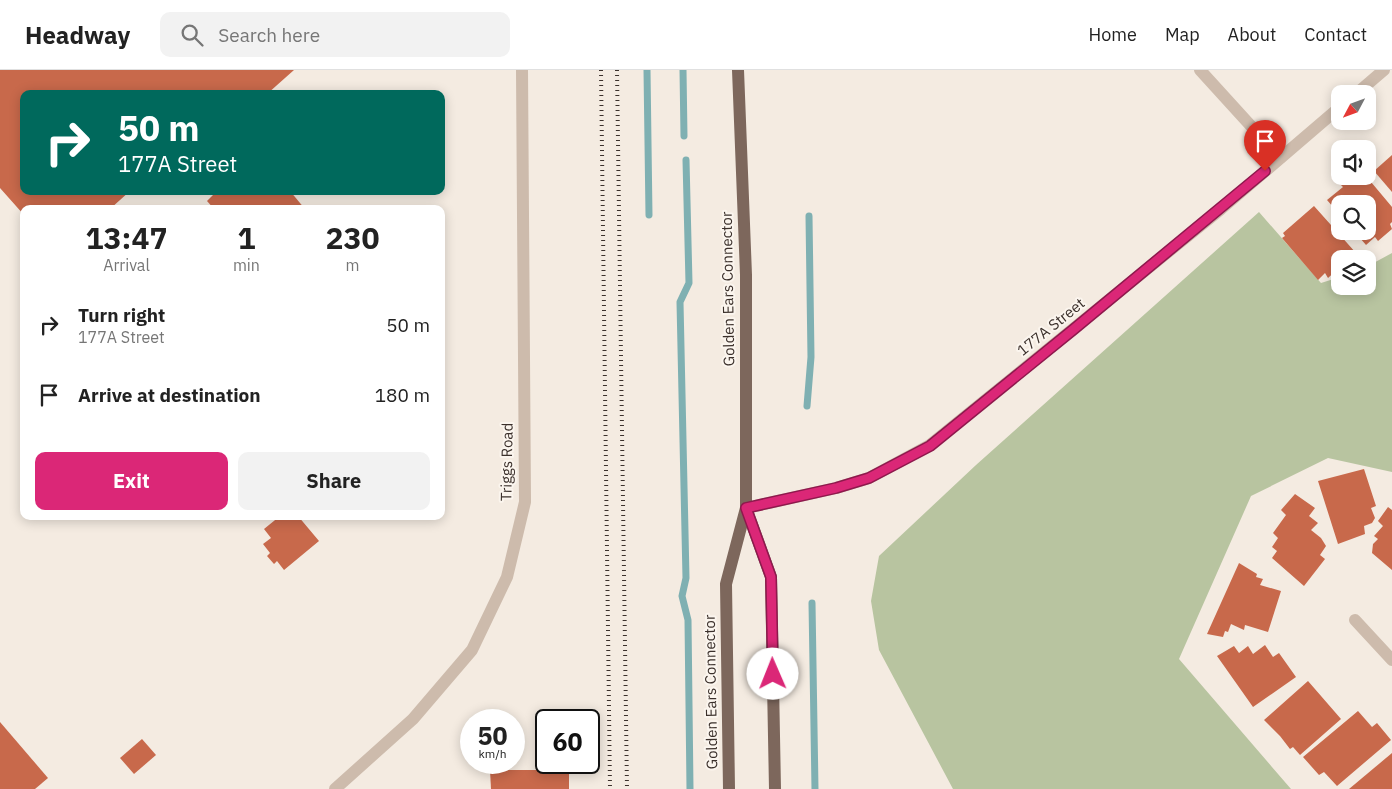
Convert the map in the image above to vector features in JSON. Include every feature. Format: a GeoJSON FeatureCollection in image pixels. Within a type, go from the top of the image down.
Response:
{"type":"FeatureCollection","features":[{"type":"Feature","properties":{"kind":"main road","name":"Golden Ears Connector"},"geometry":{"type":"LineString","coordinates":[[729,789],[726,584],[746,508],[746,275],[738,70]]}},
{"type":"Feature","properties":{"kind":"main road","name":"Golden Ears Connector"},"geometry":{"type":"LineString","coordinates":[[746,508],[771,577],[775,789]]}},
{"type":"Feature","properties":{"kind":"street","name":"Triggs Road"},"geometry":{"type":"LineString","coordinates":[[335,789],[413,719],[472,650],[506,577],[525,502],[522,70]]}},
{"type":"Feature","properties":{"kind":"street"},"geometry":{"type":"LineString","coordinates":[[1200,70],[1280,158]]}},
{"type":"Feature","properties":{"kind":"street"},"geometry":{"type":"LineString","coordinates":[[1366,85],[1384,70]]}},
{"type":"Feature","properties":{"kind":"street","name":"177A Street"},"geometry":{"type":"LineString","coordinates":[[746,508],[836,488],[869,478],[930,446],[1221,209],[1331,115]]}},
{"type":"Feature","properties":{"kind":"street"},"geometry":{"type":"LineString","coordinates":[[1355,620],[1392,660]]}},
{"type":"Feature","properties":{"kind":"green space"},"geometry":{"type":"Polygon","coordinates":[[[1259,212],[1321,283],[1331,280],[1331,295],[1376,295],[1376,262],[1392,253],[1392,472],[1328,458],[1251,496],[1179,659],[1291,789],[953,789],[879,650],[871,601],[879,556],[976,465],[1259,212]]]}},
{"type":"Feature","properties":{"kind":"building"},"geometry":{"type":"Polygon","coordinates":[[[0,70],[294,70],[272,90],[20,90],[20,195],[126,195],[114,205],[20,205],[20,210],[0,188],[0,70]]]}},
{"type":"Feature","properties":{"kind":"building"},"geometry":{"type":"Polygon","coordinates":[[[1392,155],[1392,192],[1376,173],[1376,169],[1392,155]]]}},
{"type":"Feature","properties":{"kind":"building"},"geometry":{"type":"Polygon","coordinates":[[[1341,185],[1374,185],[1392,207],[1392,222],[1390,224],[1392,229],[1378,241],[1376,238],[1376,195],[1333,195],[1343,187],[1341,185]]]}},
{"type":"Feature","properties":{"kind":"building"},"geometry":{"type":"Polygon","coordinates":[[[213,195],[293,195],[302,205],[210,205],[207,201],[213,195]]]}},
{"type":"Feature","properties":{"kind":"building"},"geometry":{"type":"Polygon","coordinates":[[[1331,197],[1331,205],[1327,200],[1331,197]]]}},
{"type":"Feature","properties":{"kind":"building"},"geometry":{"type":"Polygon","coordinates":[[[1314,206],[1331,225],[1331,240],[1344,240],[1353,250],[1331,250],[1331,275],[1328,278],[1325,273],[1318,280],[1282,238],[1285,236],[1283,233],[1314,206]]]}},
{"type":"Feature","properties":{"kind":"building"},"geometry":{"type":"Polygon","coordinates":[[[1362,240],[1372,240],[1366,245],[1362,240]]]}},
{"type":"Feature","properties":{"kind":"building"},"geometry":{"type":"Polygon","coordinates":[[[1364,469],[1376,506],[1371,508],[1375,518],[1372,523],[1364,526],[1365,534],[1338,544],[1318,481],[1364,469]]]}},
{"type":"Feature","properties":{"kind":"building"},"geometry":{"type":"Polygon","coordinates":[[[1295,494],[1315,508],[1309,516],[1318,523],[1311,530],[1321,538],[1326,546],[1320,555],[1325,559],[1304,586],[1272,558],[1277,551],[1272,547],[1278,538],[1273,533],[1286,515],[1281,510],[1295,494]]]}},
{"type":"Feature","properties":{"kind":"building"},"geometry":{"type":"Polygon","coordinates":[[[1388,507],[1392,510],[1392,570],[1372,553],[1373,544],[1378,539],[1374,536],[1383,526],[1378,521],[1388,507]]]}},
{"type":"Feature","properties":{"kind":"building"},"geometry":{"type":"Polygon","coordinates":[[[275,520],[301,520],[319,541],[284,570],[277,561],[274,564],[267,556],[270,553],[263,544],[271,538],[264,529],[275,520]]]}},
{"type":"Feature","properties":{"kind":"building"},"geometry":{"type":"Polygon","coordinates":[[[1239,563],[1257,574],[1256,577],[1263,579],[1260,585],[1281,591],[1268,632],[1245,625],[1244,630],[1231,624],[1228,632],[1225,631],[1223,637],[1207,634],[1239,563]]]}},
{"type":"Feature","properties":{"kind":"building"},"geometry":{"type":"Polygon","coordinates":[[[1265,645],[1273,657],[1279,653],[1296,677],[1253,707],[1217,656],[1234,646],[1239,653],[1248,646],[1253,654],[1265,645]]]}},
{"type":"Feature","properties":{"kind":"building"},"geometry":{"type":"Polygon","coordinates":[[[1308,681],[1341,719],[1300,755],[1293,747],[1290,749],[1264,720],[1308,681]]]}},
{"type":"Feature","properties":{"kind":"building"},"geometry":{"type":"Polygon","coordinates":[[[1358,711],[1372,727],[1377,723],[1391,740],[1337,786],[1324,772],[1319,775],[1303,757],[1358,711]]]}},
{"type":"Feature","properties":{"kind":"building"},"geometry":{"type":"Polygon","coordinates":[[[0,722],[48,778],[35,789],[0,789],[0,722]]]}},
{"type":"Feature","properties":{"kind":"building"},"geometry":{"type":"Polygon","coordinates":[[[142,739],[156,755],[134,774],[120,758],[142,739]]]}},
{"type":"Feature","properties":{"kind":"building"},"geometry":{"type":"Polygon","coordinates":[[[1392,753],[1392,789],[1349,789],[1392,753]]]}},
{"type":"Feature","properties":{"kind":"building"},"geometry":{"type":"Polygon","coordinates":[[[525,770],[535,770],[535,774],[569,774],[569,789],[491,789],[490,774],[525,774],[525,770]]]}},
{"type":"Feature","properties":{"kind":"waterway"},"geometry":{"type":"LineString","coordinates":[[647,70],[649,215]]}},
{"type":"Feature","properties":{"kind":"waterway"},"geometry":{"type":"LineString","coordinates":[[683,70],[684,136]]}},
{"type":"Feature","properties":{"kind":"waterway"},"geometry":{"type":"LineString","coordinates":[[686,160],[689,283],[680,302],[686,578],[682,596],[688,620],[690,789]]}},
{"type":"Feature","properties":{"kind":"waterway"},"geometry":{"type":"LineString","coordinates":[[807,406],[811,357],[809,216]]}},
{"type":"Feature","properties":{"kind":"waterway"},"geometry":{"type":"LineString","coordinates":[[812,603],[815,789]]}},
{"type":"Feature","properties":{"kind":"railway"},"geometry":{"type":"LineString","coordinates":[[601,70],[610,789]]}},
{"type":"Feature","properties":{"kind":"railway"},"geometry":{"type":"LineString","coordinates":[[617,70],[627,789]]}},
{"type":"Feature","properties":{"kind":"route"},"geometry":{"type":"LineString","coordinates":[[773,674],[771,577],[746,508],[819,490],[836,488],[869,478],[930,446],[1265,171]]}}]}
